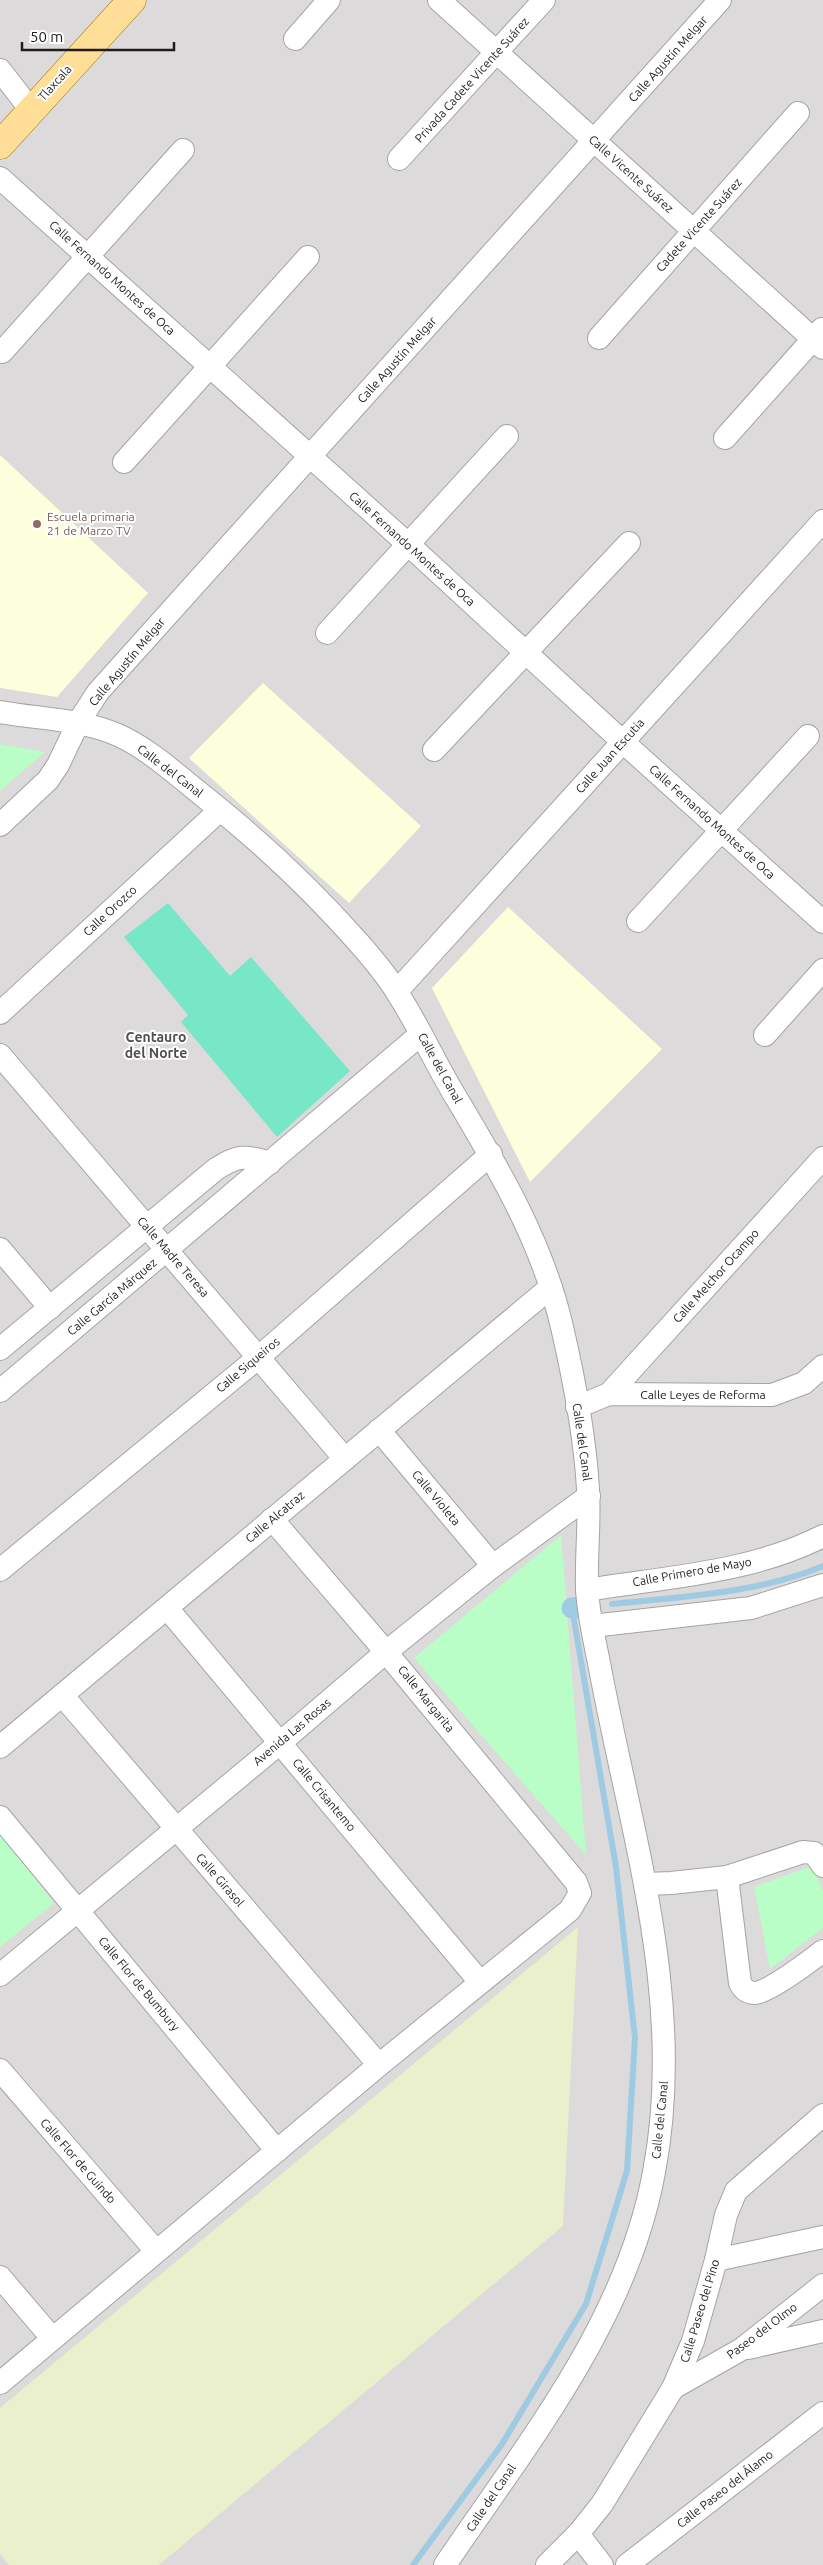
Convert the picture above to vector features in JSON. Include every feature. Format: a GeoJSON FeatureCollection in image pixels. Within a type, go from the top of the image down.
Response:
{"type":"FeatureCollection","features":[{"type":"Feature","properties":{"kind":"main road","name":"Tlaxcala"},"geometry":{"type":"LineString","coordinates":[[0,146],[132,0]]}},
{"type":"Feature","properties":{"kind":"street"},"geometry":{"type":"LineString","coordinates":[[295,39],[329,0]]}},
{"type":"Feature","properties":{"kind":"street","name":"Calle Vicente Suárez"},"geometry":{"type":"LineString","coordinates":[[439,0],[694,230],[820,338]]}},
{"type":"Feature","properties":{"kind":"street","name":"Privada Cadete Vicente Suárez"},"geometry":{"type":"LineString","coordinates":[[399,159],[498,53],[544,0]]}},
{"type":"Feature","properties":{"kind":"street","name":"Calle Agustín Melgar"},"geometry":{"type":"LineString","coordinates":[[0,825],[48,780],[58,765],[78,723],[98,692],[720,0]]}},
{"type":"Feature","properties":{"kind":"street"},"geometry":{"type":"LineString","coordinates":[[0,70],[31,110]]}},
{"type":"Feature","properties":{"kind":"street","name":"Cadete Vicente Suárez"},"geometry":{"type":"LineString","coordinates":[[599,338],[798,113]]}},
{"type":"Feature","properties":{"kind":"street"},"geometry":{"type":"LineString","coordinates":[[2,352],[183,150]]}},
{"type":"Feature","properties":{"kind":"street","name":"Calle Fernando Montes de Oca"},"geometry":{"type":"LineString","coordinates":[[0,178],[211,366],[823,922]]}},
{"type":"Feature","properties":{"kind":"street"},"geometry":{"type":"LineString","coordinates":[[124,462],[308,257]]}},
{"type":"Feature","properties":{"kind":"street"},"geometry":{"type":"LineString","coordinates":[[725,438],[820,338]]}},
{"type":"Feature","properties":{"kind":"street"},"geometry":{"type":"LineString","coordinates":[[327,633],[410,546],[507,436]]}},
{"type":"Feature","properties":{"kind":"street","name":"Calle Juan Escutia"},"geometry":{"type":"LineString","coordinates":[[397,991],[823,521]]}},
{"type":"Feature","properties":{"kind":"street"},"geometry":{"type":"LineString","coordinates":[[434,750],[527,654],[629,543]]}},
{"type":"Feature","properties":{"kind":"street","name":"Calle del Canal"},"geometry":{"type":"LineString","coordinates":[[0,712],[78,723],[114,734],[138,747],[220,810],[302,882],[371,957],[397,991],[420,1034],[491,1154],[522,1216],[551,1287],[561,1324],[586,1460],[589,1496],[587,1590],[607,1708],[646,1884],[656,1950],[665,2058],[665,2086],[655,2168],[641,2226],[611,2304],[584,2356],[445,2565]]}},
{"type":"Feature","properties":{"kind":"street"},"geometry":{"type":"LineString","coordinates":[[638,921],[721,828],[808,736]]}},
{"type":"Feature","properties":{"kind":"street","name":"Calle Orozco"},"geometry":{"type":"LineString","coordinates":[[0,1013],[220,810]]}},
{"type":"Feature","properties":{"kind":"street"},"geometry":{"type":"LineString","coordinates":[[765,1035],[823,970]]}},
{"type":"Feature","properties":{"kind":"street","name":"Calle García Márquez"},"geometry":{"type":"LineString","coordinates":[[0,1390],[270,1164],[420,1034]]}},
{"type":"Feature","properties":{"kind":"street","name":"Calle Madre Teresa"},"geometry":{"type":"LineString","coordinates":[[0,1055],[345,1458]]}},
{"type":"Feature","properties":{"kind":"street","name":"Calle Siqueiros"},"geometry":{"type":"LineString","coordinates":[[0,1570],[259,1357],[491,1154]]}},
{"type":"Feature","properties":{"kind":"street"},"geometry":{"type":"LineString","coordinates":[[0,1349],[216,1170],[232,1159],[248,1156],[270,1164]]}},
{"type":"Feature","properties":{"kind":"street","name":"Calle Melchor Ocampo"},"geometry":{"type":"LineString","coordinates":[[609,1394],[823,1158]]}},
{"type":"Feature","properties":{"kind":"street"},"geometry":{"type":"LineString","coordinates":[[0,1249],[50,1308]]}},
{"type":"Feature","properties":{"kind":"street","name":"Calle Alcatraz"},"geometry":{"type":"LineString","coordinates":[[0,1747],[551,1287]]}},
{"type":"Feature","properties":{"kind":"street","name":"Calle Leyes de Reforma"},"geometry":{"type":"LineString","coordinates":[[577,1407],[609,1394],[772,1395],[804,1383],[823,1366]]}},
{"type":"Feature","properties":{"kind":"street","name":"Calle Violeta"},"geometry":{"type":"LineString","coordinates":[[379,1430],[493,1566]]}},
{"type":"Feature","properties":{"kind":"street","name":"Avenida Las Rosas"},"geometry":{"type":"LineString","coordinates":[[0,1975],[280,1743],[386,1652],[493,1566],[589,1496]]}},
{"type":"Feature","properties":{"kind":"street","name":"Calle Margarita"},"geometry":{"type":"LineString","coordinates":[[272,1519],[386,1652],[576,1882],[580,1893],[570,1910],[480,1982]]}},
{"type":"Feature","properties":{"kind":"street","name":"Calle Primero de Mayo"},"geometry":{"type":"LineString","coordinates":[[587,1590],[735,1566],[799,1548],[823,1536]]}},
{"type":"Feature","properties":{"kind":"street"},"geometry":{"type":"LineString","coordinates":[[592,1626],[751,1608],[823,1585]]}},
{"type":"Feature","properties":{"kind":"street","name":"Calle Crisantemo"},"geometry":{"type":"LineString","coordinates":[[167,1608],[480,1982]]}},
{"type":"Feature","properties":{"kind":"street","name":"Calle Girasol"},"geometry":{"type":"LineString","coordinates":[[62,1695],[379,2065]]}},
{"type":"Feature","properties":{"kind":"street","name":"Calle Flor de Bumbury"},"geometry":{"type":"LineString","coordinates":[[0,1817],[277,2151]]}},
{"type":"Feature","properties":{"kind":"street"},"geometry":{"type":"LineString","coordinates":[[646,1884],[727,1877],[802,1852],[814,1853],[823,1866]]}},
{"type":"Feature","properties":{"kind":"street"},"geometry":{"type":"LineString","coordinates":[[727,1877],[740,1983],[747,1991],[753,1993],[767,1989],[823,1952]]}},
{"type":"Feature","properties":{"kind":"street"},"geometry":{"type":"LineString","coordinates":[[0,2383],[480,1982]]}},
{"type":"Feature","properties":{"kind":"street","name":"Calle Flor de Guindo"},"geometry":{"type":"LineString","coordinates":[[0,2070],[156,2252]]}},
{"type":"Feature","properties":{"kind":"street","name":"Calle Paseo del Pino"},"geometry":{"type":"LineString","coordinates":[[547,2565],[578,2534],[602,2504],[673,2388],[692,2341],[716,2260],[726,2215],[736,2191],[823,2115]]}},
{"type":"Feature","properties":{"kind":"street"},"geometry":{"type":"LineString","coordinates":[[716,2260],[823,2237]]}},
{"type":"Feature","properties":{"kind":"street"},"geometry":{"type":"LineString","coordinates":[[0,2277],[52,2338]]}},
{"type":"Feature","properties":{"kind":"street","name":"Paseo del Olmo"},"geometry":{"type":"LineString","coordinates":[[673,2388],[742,2349],[823,2285]]}},
{"type":"Feature","properties":{"kind":"street"},"geometry":{"type":"LineString","coordinates":[[742,2349],[823,2331]]}},
{"type":"Feature","properties":{"kind":"street","name":"Calle Paseo del Álamo"},"geometry":{"type":"LineString","coordinates":[[627,2565],[823,2413]]}},
{"type":"Feature","properties":{"kind":"street"},"geometry":{"type":"LineString","coordinates":[[578,2534],[602,2565]]}},
{"type":"Feature","properties":{"kind":"shaded area"},"geometry":{"type":"Polygon","coordinates":[[[0,0],[823,0],[823,2565],[0,2565],[0,0]]]}},
{"type":"Feature","properties":{"kind":"shaded area","name":"Escuela primaria 21 de Marzo TV"},"geometry":{"type":"Polygon","coordinates":[[[0,455],[148,593],[57,697],[0,688],[0,455]]]}},
{"type":"Feature","properties":{"kind":"shaded area"},"geometry":{"type":"Polygon","coordinates":[[[263,683],[421,826],[349,903],[189,758],[263,683]]]}},
{"type":"Feature","properties":{"kind":"shaded area"},"geometry":{"type":"Polygon","coordinates":[[[508,907],[662,1049],[530,1182],[432,988],[508,907]]]}},
{"type":"Feature","properties":{"kind":"shaded area"},"geometry":{"type":"Polygon","coordinates":[[[578,1927],[563,2226],[159,2565],[9,2565],[0,2554],[0,2408],[578,1927]]]}},
{"type":"Feature","properties":{"kind":"green space"},"geometry":{"type":"Polygon","coordinates":[[[0,744],[45,752],[0,791],[0,744]]]}},
{"type":"Feature","properties":{"kind":"green space"},"geometry":{"type":"Polygon","coordinates":[[[168,903],[230,976],[251,957],[350,1071],[277,1137],[181,1022],[188,1015],[124,937],[168,903]]]}},
{"type":"Feature","properties":{"kind":"green space"},"geometry":{"type":"Polygon","coordinates":[[[561,1535],[586,1855],[414,1658],[561,1535]]]}},
{"type":"Feature","properties":{"kind":"green space"},"geometry":{"type":"Polygon","coordinates":[[[0,1835],[54,1903],[0,1947],[0,1835]]]}},
{"type":"Feature","properties":{"kind":"green space"},"geometry":{"type":"Polygon","coordinates":[[[812,1866],[823,1891],[823,1928],[770,1969],[754,1887],[812,1866]]]}},
{"type":"Feature","properties":{"kind":"waterway"},"geometry":{"type":"LineString","coordinates":[[612,1604],[692,1596],[746,1588],[799,1575],[823,1566]]}},
{"type":"Feature","properties":{"kind":"waterway"},"geometry":{"type":"LineString","coordinates":[[572,1608],[590,1606]]}},
{"type":"Feature","properties":{"kind":"waterway"},"geometry":{"type":"LineString","coordinates":[[413,2565],[502,2444],[586,2304],[627,2171],[635,2038],[616,1867],[572,1608]]}},
{"type":"Feature","properties":{"kind":"place","name":"Escuela primaria 21 de Marzo TV"},"geometry":{"type":"Point","coordinates":[37,524]}},
{"type":"Feature","properties":{"kind":"district","name":"Centauro del Norte"},"geometry":{"type":"Point","coordinates":[156,1046]}}]}
